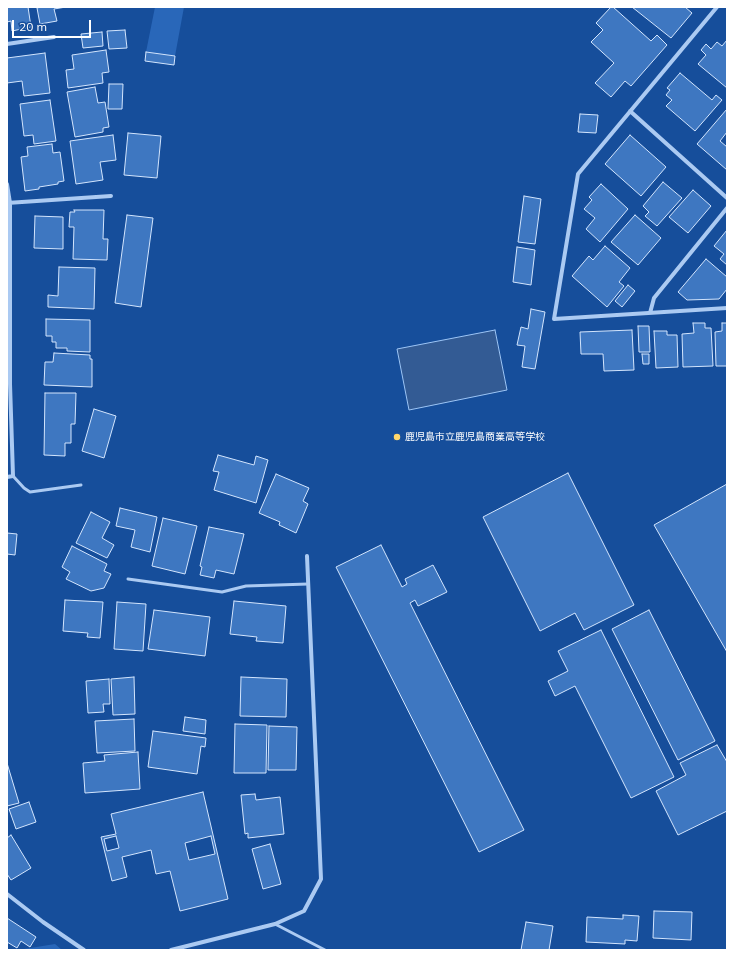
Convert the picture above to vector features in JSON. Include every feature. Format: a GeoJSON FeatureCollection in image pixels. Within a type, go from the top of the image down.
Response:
{"type":"FeatureCollection","features":[{"type":"Feature","properties":{"kind":"street"},"geometry":{"type":"LineString","coordinates":[[716,7],[578,174],[554,319],[727,308]]}},
{"type":"Feature","properties":{"kind":"street"},"geometry":{"type":"LineString","coordinates":[[7,44],[54,37]]}},
{"type":"Feature","properties":{"kind":"street"},"geometry":{"type":"LineString","coordinates":[[630,111],[727,198]]}},
{"type":"Feature","properties":{"kind":"street"},"geometry":{"type":"LineString","coordinates":[[7,184],[12,476],[7,477]]}},
{"type":"Feature","properties":{"kind":"street"},"geometry":{"type":"LineString","coordinates":[[8,203],[112,196]]}},
{"type":"Feature","properties":{"kind":"street"},"geometry":{"type":"LineString","coordinates":[[650,313],[654,298],[727,208]]}},
{"type":"Feature","properties":{"kind":"street"},"geometry":{"type":"LineString","coordinates":[[171,950],[275,924],[304,911],[321,879],[307,556]]}},
{"type":"Feature","properties":{"kind":"street"},"geometry":{"type":"LineString","coordinates":[[7,894],[43,922],[84,950]]}},
{"type":"Feature","properties":{"kind":"lane"},"geometry":{"type":"LineString","coordinates":[[12,476],[30,492],[81,485]]}},
{"type":"Feature","properties":{"kind":"lane"},"geometry":{"type":"LineString","coordinates":[[128,579],[222,592],[246,586],[308,584]]}},
{"type":"Feature","properties":{"kind":"lane"},"geometry":{"type":"LineString","coordinates":[[275,924],[325,950]]}},
{"type":"Feature","properties":{"kind":"shaded area"},"geometry":{"type":"Polygon","coordinates":[[[155,7],[184,7],[175,56],[146,52],[155,7]]]}},
{"type":"Feature","properties":{"kind":"shaded area"},"geometry":{"type":"Polygon","coordinates":[[[495,330],[507,390],[409,410],[397,349],[495,330]]]}},
{"type":"Feature","properties":{"kind":"shaded area"},"geometry":{"type":"Polygon","coordinates":[[[55,944],[62,950],[18,950],[55,944]]]}},
{"type":"Feature","properties":{"kind":"building"},"geometry":{"type":"Polygon","coordinates":[[[7,7],[28,7],[31,27],[12,31],[11,21],[7,22],[7,7]]]}},
{"type":"Feature","properties":{"kind":"building"},"geometry":{"type":"Polygon","coordinates":[[[66,7],[54,9],[57,21],[40,24],[37,8],[66,7]]]}},
{"type":"Feature","properties":{"kind":"building"},"geometry":{"type":"Polygon","coordinates":[[[611,7],[613,7],[651,41],[657,35],[667,45],[631,86],[625,81],[611,97],[595,83],[614,63],[591,42],[603,30],[596,23],[611,7]]]}},
{"type":"Feature","properties":{"kind":"building"},"geometry":{"type":"Polygon","coordinates":[[[632,7],[685,7],[692,13],[671,38],[632,7]]]}},
{"type":"Feature","properties":{"kind":"building"},"geometry":{"type":"Polygon","coordinates":[[[125,30],[127,48],[109,49],[107,31],[125,30]]]}},
{"type":"Feature","properties":{"kind":"building"},"geometry":{"type":"Polygon","coordinates":[[[102,32],[103,46],[83,48],[81,34],[102,32]]]}},
{"type":"Feature","properties":{"kind":"building"},"geometry":{"type":"Polygon","coordinates":[[[727,40],[727,88],[698,64],[706,55],[701,50],[706,44],[711,49],[717,42],[722,46],[727,40]]]}},
{"type":"Feature","properties":{"kind":"building"},"geometry":{"type":"Polygon","coordinates":[[[106,50],[109,72],[102,73],[103,83],[68,88],[66,70],[74,69],[72,55],[106,50]]]}},
{"type":"Feature","properties":{"kind":"building"},"geometry":{"type":"Polygon","coordinates":[[[146,52],[175,56],[174,65],[145,61],[146,52]]]}},
{"type":"Feature","properties":{"kind":"building"},"geometry":{"type":"Polygon","coordinates":[[[45,53],[50,93],[24,96],[22,81],[7,83],[7,58],[45,53]]]}},
{"type":"Feature","properties":{"kind":"building"},"geometry":{"type":"Polygon","coordinates":[[[680,73],[712,100],[716,95],[722,100],[695,131],[666,106],[672,100],[666,95],[670,90],[667,88],[680,73]]]}},
{"type":"Feature","properties":{"kind":"building"},"geometry":{"type":"Polygon","coordinates":[[[109,84],[123,84],[122,109],[108,109],[109,84]]]}},
{"type":"Feature","properties":{"kind":"building"},"geometry":{"type":"Polygon","coordinates":[[[95,87],[98,103],[105,102],[109,127],[103,128],[103,132],[75,137],[67,92],[95,87]]]}},
{"type":"Feature","properties":{"kind":"building"},"geometry":{"type":"Polygon","coordinates":[[[50,100],[56,141],[34,144],[33,135],[24,136],[20,104],[50,100]]]}},
{"type":"Feature","properties":{"kind":"building"},"geometry":{"type":"Polygon","coordinates":[[[727,109],[727,132],[720,141],[727,147],[727,170],[697,144],[727,109]]]}},
{"type":"Feature","properties":{"kind":"building"},"geometry":{"type":"Polygon","coordinates":[[[580,114],[598,115],[596,133],[578,132],[580,114]]]}},
{"type":"Feature","properties":{"kind":"building"},"geometry":{"type":"Polygon","coordinates":[[[128,133],[161,136],[157,178],[124,175],[128,133]]]}},
{"type":"Feature","properties":{"kind":"building"},"geometry":{"type":"Polygon","coordinates":[[[113,135],[116,160],[100,162],[103,180],[76,184],[70,141],[113,135]]]}},
{"type":"Feature","properties":{"kind":"building"},"geometry":{"type":"Polygon","coordinates":[[[630,135],[666,167],[641,196],[605,164],[630,135]]]}},
{"type":"Feature","properties":{"kind":"building"},"geometry":{"type":"Polygon","coordinates":[[[52,144],[53,153],[60,152],[64,181],[58,182],[58,184],[39,187],[39,189],[25,191],[21,157],[28,156],[27,147],[52,144]]]}},
{"type":"Feature","properties":{"kind":"building"},"geometry":{"type":"Polygon","coordinates":[[[663,182],[682,198],[657,226],[645,216],[649,212],[643,206],[663,182]]]}},
{"type":"Feature","properties":{"kind":"building"},"geometry":{"type":"Polygon","coordinates":[[[601,184],[628,209],[600,242],[586,229],[595,218],[584,209],[592,200],[589,197],[601,184]]]}},
{"type":"Feature","properties":{"kind":"building"},"geometry":{"type":"Polygon","coordinates":[[[693,190],[711,206],[688,233],[669,217],[693,190]]]}},
{"type":"Feature","properties":{"kind":"building"},"geometry":{"type":"Polygon","coordinates":[[[524,196],[541,199],[535,244],[518,242],[524,196]]]}},
{"type":"Feature","properties":{"kind":"building"},"geometry":{"type":"Polygon","coordinates":[[[74,210],[104,210],[103,239],[108,239],[107,260],[73,259],[74,227],[69,227],[70,212],[75,212],[74,210]]]}},
{"type":"Feature","properties":{"kind":"building"},"geometry":{"type":"Polygon","coordinates":[[[127,215],[153,218],[141,307],[115,303],[127,215]]]}},
{"type":"Feature","properties":{"kind":"building"},"geometry":{"type":"Polygon","coordinates":[[[635,215],[661,238],[638,265],[611,242],[635,215]]]}},
{"type":"Feature","properties":{"kind":"building"},"geometry":{"type":"Polygon","coordinates":[[[35,216],[63,217],[63,249],[34,248],[35,216]]]}},
{"type":"Feature","properties":{"kind":"building"},"geometry":{"type":"Polygon","coordinates":[[[727,230],[727,265],[720,259],[724,254],[714,246],[727,230]]]}},
{"type":"Feature","properties":{"kind":"building"},"geometry":{"type":"Polygon","coordinates":[[[605,246],[630,268],[619,282],[624,286],[607,307],[572,276],[589,256],[593,260],[605,246]]]}},
{"type":"Feature","properties":{"kind":"building"},"geometry":{"type":"Polygon","coordinates":[[[517,247],[535,250],[531,285],[513,282],[517,247]]]}},
{"type":"Feature","properties":{"kind":"building"},"geometry":{"type":"Polygon","coordinates":[[[706,259],[727,277],[727,289],[719,299],[687,300],[678,292],[706,259]]]}},
{"type":"Feature","properties":{"kind":"building"},"geometry":{"type":"Polygon","coordinates":[[[59,267],[95,268],[94,309],[48,307],[48,295],[58,296],[59,267]]]}},
{"type":"Feature","properties":{"kind":"building"},"geometry":{"type":"Polygon","coordinates":[[[628,285],[635,291],[622,307],[615,301],[628,285]]]}},
{"type":"Feature","properties":{"kind":"building"},"geometry":{"type":"Polygon","coordinates":[[[531,309],[545,312],[535,369],[522,367],[525,346],[517,345],[521,327],[528,329],[531,309]]]}},
{"type":"Feature","properties":{"kind":"building"},"geometry":{"type":"Polygon","coordinates":[[[46,319],[90,320],[90,352],[67,351],[67,348],[56,348],[56,342],[52,342],[52,336],[46,336],[46,319]]]}},
{"type":"Feature","properties":{"kind":"building"},"geometry":{"type":"Polygon","coordinates":[[[693,323],[705,323],[705,328],[711,328],[713,366],[683,367],[682,334],[694,333],[693,323]]]}},
{"type":"Feature","properties":{"kind":"building"},"geometry":{"type":"Polygon","coordinates":[[[722,323],[727,323],[727,366],[716,366],[715,332],[722,331],[722,323]]]}},
{"type":"Feature","properties":{"kind":"building"},"geometry":{"type":"Polygon","coordinates":[[[638,326],[649,326],[650,352],[639,352],[638,326]]]}},
{"type":"Feature","properties":{"kind":"building"},"geometry":{"type":"Polygon","coordinates":[[[632,330],[634,370],[604,371],[603,354],[581,354],[580,332],[632,330]]]}},
{"type":"Feature","properties":{"kind":"building"},"geometry":{"type":"Polygon","coordinates":[[[654,331],[667,331],[667,335],[677,335],[678,367],[656,368],[654,331]]]}},
{"type":"Feature","properties":{"kind":"building"},"geometry":{"type":"Polygon","coordinates":[[[54,353],[90,355],[90,359],[92,359],[92,387],[44,385],[45,362],[53,362],[54,353]]]}},
{"type":"Feature","properties":{"kind":"building"},"geometry":{"type":"Polygon","coordinates":[[[642,354],[649,354],[649,364],[643,364],[642,354]]]}},
{"type":"Feature","properties":{"kind":"building"},"geometry":{"type":"Polygon","coordinates":[[[45,393],[76,393],[75,424],[71,424],[71,443],[65,443],[65,456],[44,455],[45,393]]]}},
{"type":"Feature","properties":{"kind":"building"},"geometry":{"type":"Polygon","coordinates":[[[94,409],[116,416],[104,458],[82,451],[94,409]]]}},
{"type":"Feature","properties":{"kind":"building"},"geometry":{"type":"Polygon","coordinates":[[[218,455],[254,465],[256,456],[268,460],[256,503],[214,490],[219,472],[213,471],[218,455]]]}},
{"type":"Feature","properties":{"kind":"building"},"geometry":{"type":"Polygon","coordinates":[[[568,473],[634,605],[584,630],[575,613],[540,631],[483,517],[568,473]]]}},
{"type":"Feature","properties":{"kind":"building"},"geometry":{"type":"Polygon","coordinates":[[[276,474],[309,488],[303,501],[308,504],[296,533],[279,525],[280,522],[259,513],[276,474]]]}},
{"type":"Feature","properties":{"kind":"building"},"geometry":{"type":"Polygon","coordinates":[[[727,484],[727,652],[654,525],[727,484]]]}},
{"type":"Feature","properties":{"kind":"building"},"geometry":{"type":"Polygon","coordinates":[[[120,508],[157,517],[150,552],[131,547],[135,530],[116,526],[120,508]]]}},
{"type":"Feature","properties":{"kind":"building"},"geometry":{"type":"Polygon","coordinates":[[[91,512],[110,522],[102,538],[114,545],[107,558],[76,543],[91,512]]]}},
{"type":"Feature","properties":{"kind":"building"},"geometry":{"type":"Polygon","coordinates":[[[163,518],[197,526],[185,574],[152,566],[163,518]]]}},
{"type":"Feature","properties":{"kind":"building"},"geometry":{"type":"Polygon","coordinates":[[[209,527],[244,534],[234,574],[216,570],[214,578],[200,575],[202,567],[200,566],[209,527]]]}},
{"type":"Feature","properties":{"kind":"building"},"geometry":{"type":"Polygon","coordinates":[[[7,533],[17,534],[15,555],[7,554],[7,533]]]}},
{"type":"Feature","properties":{"kind":"building"},"geometry":{"type":"Polygon","coordinates":[[[381,545],[402,587],[407,584],[405,579],[433,565],[447,592],[418,606],[415,600],[410,603],[524,830],[479,852],[336,567],[381,545]]]}},
{"type":"Feature","properties":{"kind":"building"},"geometry":{"type":"Polygon","coordinates":[[[72,546],[107,564],[104,571],[111,574],[104,588],[91,591],[66,579],[70,572],[62,567],[72,546]]]}},
{"type":"Feature","properties":{"kind":"building"},"geometry":{"type":"Polygon","coordinates":[[[65,600],[103,602],[100,638],[87,637],[88,633],[63,631],[65,600]]]}},
{"type":"Feature","properties":{"kind":"building"},"geometry":{"type":"Polygon","coordinates":[[[234,601],[286,606],[283,643],[256,641],[257,637],[230,634],[234,601]]]}},
{"type":"Feature","properties":{"kind":"building"},"geometry":{"type":"Polygon","coordinates":[[[117,602],[146,604],[143,651],[114,649],[117,602]]]}},
{"type":"Feature","properties":{"kind":"building"},"geometry":{"type":"Polygon","coordinates":[[[154,610],[210,617],[205,656],[148,649],[154,610]]]}},
{"type":"Feature","properties":{"kind":"building"},"geometry":{"type":"Polygon","coordinates":[[[649,610],[715,741],[678,760],[612,629],[649,610]]]}},
{"type":"Feature","properties":{"kind":"building"},"geometry":{"type":"Polygon","coordinates":[[[601,630],[674,777],[631,798],[575,686],[555,696],[548,681],[568,671],[558,651],[601,630]]]}},
{"type":"Feature","properties":{"kind":"building"},"geometry":{"type":"Polygon","coordinates":[[[134,677],[135,714],[113,715],[111,679],[134,677]]]}},
{"type":"Feature","properties":{"kind":"building"},"geometry":{"type":"Polygon","coordinates":[[[241,677],[287,679],[286,717],[240,716],[241,677]]]}},
{"type":"Feature","properties":{"kind":"building"},"geometry":{"type":"Polygon","coordinates":[[[109,679],[110,704],[103,704],[104,712],[88,713],[86,681],[109,679]]]}},
{"type":"Feature","properties":{"kind":"building"},"geometry":{"type":"Polygon","coordinates":[[[185,717],[206,720],[205,734],[183,731],[185,717]]]}},
{"type":"Feature","properties":{"kind":"building"},"geometry":{"type":"Polygon","coordinates":[[[134,719],[135,751],[97,753],[95,721],[134,719]]]}},
{"type":"Feature","properties":{"kind":"building"},"geometry":{"type":"Polygon","coordinates":[[[235,724],[267,725],[266,773],[234,773],[235,724]]]}},
{"type":"Feature","properties":{"kind":"building"},"geometry":{"type":"Polygon","coordinates":[[[269,726],[297,727],[296,770],[268,770],[269,726]]]}},
{"type":"Feature","properties":{"kind":"building"},"geometry":{"type":"Polygon","coordinates":[[[153,731],[206,738],[205,747],[201,746],[197,774],[148,767],[153,731]]]}},
{"type":"Feature","properties":{"kind":"building"},"geometry":{"type":"Polygon","coordinates":[[[717,745],[727,762],[727,811],[678,835],[656,791],[686,775],[680,763],[717,745]]]}},
{"type":"Feature","properties":{"kind":"building"},"geometry":{"type":"Polygon","coordinates":[[[138,752],[140,789],[85,793],[83,763],[105,761],[104,755],[138,752]]]}},
{"type":"Feature","properties":{"kind":"building"},"geometry":{"type":"Polygon","coordinates":[[[7,763],[19,803],[7,806],[7,763]]]}},
{"type":"Feature","properties":{"kind":"building"},"geometry":{"type":"Polygon","coordinates":[[[203,792],[228,899],[180,911],[170,871],[156,874],[151,850],[122,857],[127,877],[112,881],[101,837],[116,834],[111,814],[203,792]],[[116,836],[104,839],[107,851],[119,848],[116,836]],[[211,836],[185,843],[189,860],[215,854],[211,836]]]}},
{"type":"Feature","properties":{"kind":"building"},"geometry":{"type":"Polygon","coordinates":[[[255,794],[256,800],[280,797],[284,834],[248,838],[248,833],[245,834],[241,795],[255,794]]]}},
{"type":"Feature","properties":{"kind":"building"},"geometry":{"type":"Polygon","coordinates":[[[29,802],[36,822],[16,829],[9,809],[29,802]]]}},
{"type":"Feature","properties":{"kind":"building"},"geometry":{"type":"Polygon","coordinates":[[[11,835],[31,868],[11,880],[7,874],[7,838],[11,835]]]}},
{"type":"Feature","properties":{"kind":"building"},"geometry":{"type":"Polygon","coordinates":[[[270,844],[281,884],[263,889],[252,849],[270,844]]]}},
{"type":"Feature","properties":{"kind":"building"},"geometry":{"type":"Polygon","coordinates":[[[654,911],[692,912],[691,940],[653,938],[654,911]]]}},
{"type":"Feature","properties":{"kind":"building"},"geometry":{"type":"Polygon","coordinates":[[[623,915],[639,916],[637,941],[625,940],[625,944],[586,942],[587,917],[623,919],[623,915]]]}},
{"type":"Feature","properties":{"kind":"building"},"geometry":{"type":"Polygon","coordinates":[[[7,918],[36,937],[30,947],[21,941],[17,948],[7,942],[7,918]]]}},
{"type":"Feature","properties":{"kind":"building"},"geometry":{"type":"Polygon","coordinates":[[[526,922],[553,926],[549,950],[521,950],[526,922]]]}},
{"type":"Feature","properties":{"kind":"place","name":"鹿児島市立鹿児島商業高等学校"},"geometry":{"type":"Point","coordinates":[397,437]}}]}
